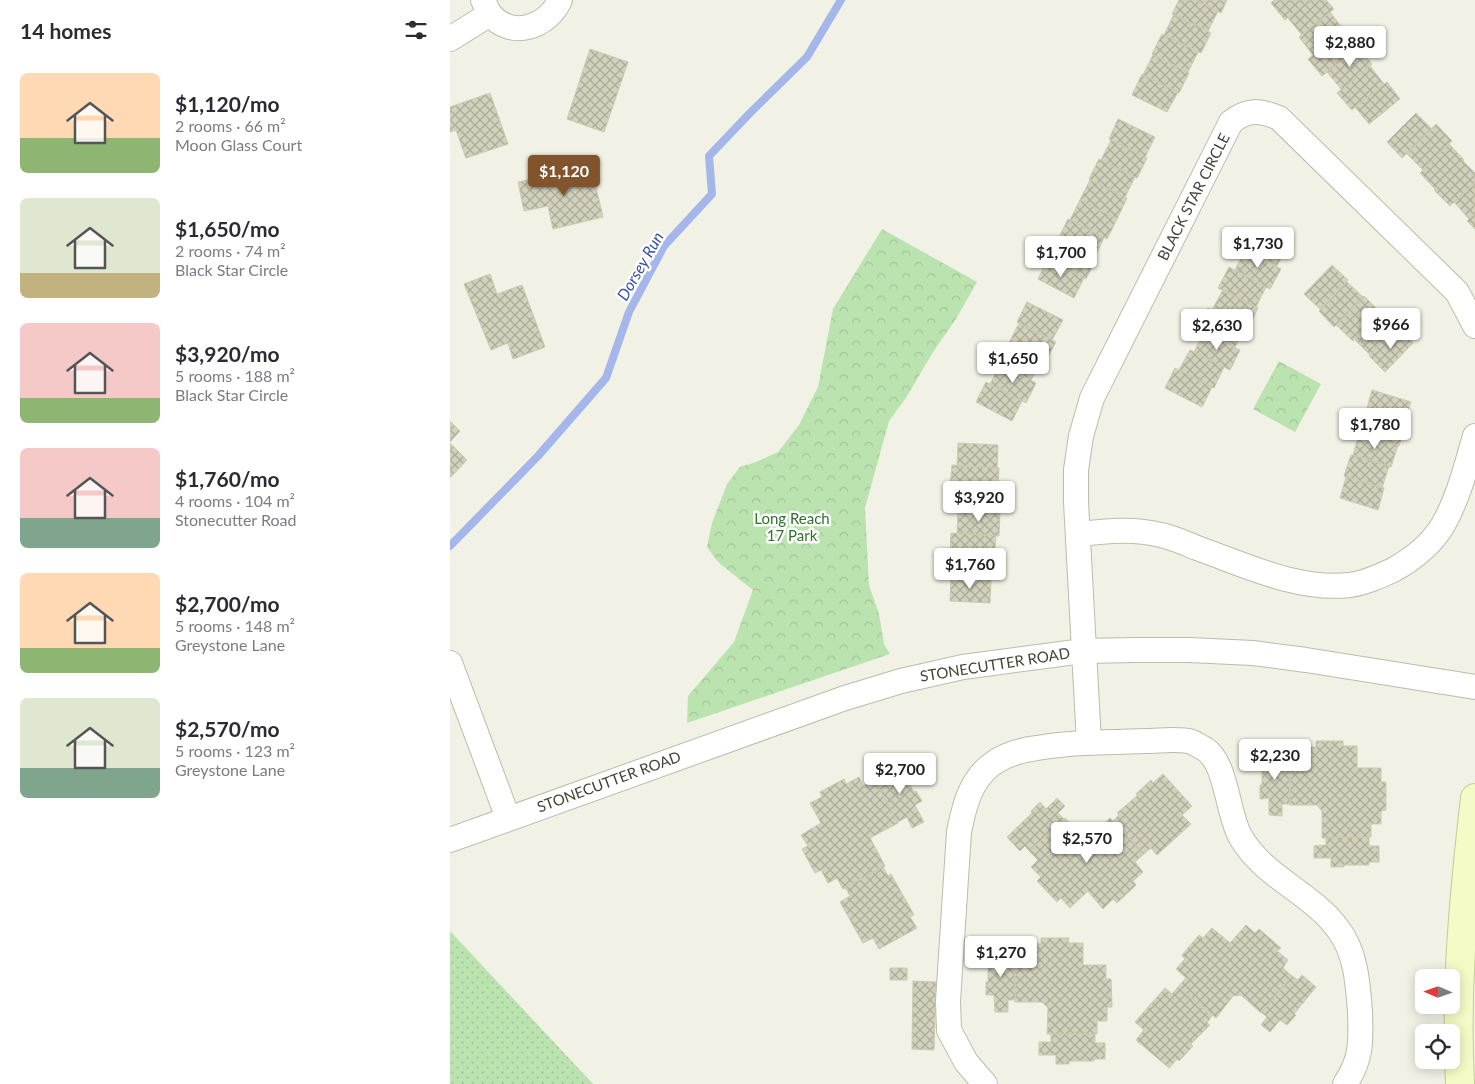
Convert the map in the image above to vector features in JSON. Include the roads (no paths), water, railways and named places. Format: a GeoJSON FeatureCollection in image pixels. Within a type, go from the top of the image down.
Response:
{"type":"FeatureCollection","features":[{"type":"Feature","properties":{"kind":"street"},"geometry":{"type":"LineString","coordinates":[[450,39],[487,7],[498,20],[511,27],[524,28],[542,22],[553,14],[560,0]]}},
{"type":"Feature","properties":{"kind":"street","name":"BLACK STAR CIRCLE"},"geometry":{"type":"LineString","coordinates":[[1089,743],[1076,502],[1076,470],[1081,436],[1092,398],[1231,122],[1241,114],[1253,112],[1266,112],[1279,118],[1457,292],[1475,326]]}},
{"type":"Feature","properties":{"kind":"street"},"geometry":{"type":"LineString","coordinates":[[1079,534],[1136,530],[1162,535],[1268,574],[1299,582],[1327,586],[1352,585],[1378,577],[1403,565],[1424,550],[1442,526],[1456,498],[1475,436]]}},
{"type":"Feature","properties":{"kind":"street","name":"STONECUTTER ROAD"},"geometry":{"type":"LineString","coordinates":[[450,840],[835,701],[901,681],[963,667],[1083,651],[1189,650],[1253,653],[1475,687]]}},
{"type":"Feature","properties":{"kind":"street"},"geometry":{"type":"LineString","coordinates":[[450,663],[508,818]]}},
{"type":"Feature","properties":{"kind":"street"},"geometry":{"type":"LineString","coordinates":[[985,1084],[966,1062],[949,1030],[949,981],[959,832],[963,809],[970,792],[978,778],[991,765],[1017,752],[1089,743],[1173,741],[1191,742],[1206,750],[1216,762],[1230,812],[1239,834],[1250,850],[1265,868],[1323,913],[1339,930],[1355,966],[1359,991],[1362,1042],[1356,1065],[1345,1084]]}},
{"type":"Feature","properties":{"kind":"street"},"geometry":{"type":"LineString","coordinates":[[1460,1084],[1461,960],[1467,868],[1475,798]]}},
{"type":"Feature","properties":{"kind":"waterway","name":"Dorsey Run"},"geometry":{"type":"LineString","coordinates":[[450,546],[538,456],[606,378],[629,312],[664,246],[712,194],[709,156],[807,57],[841,0]]}},
{"type":"Feature","properties":{"kind":"park label","name":"Long Reach 17 Park"},"geometry":{"type":"Point","coordinates":[792,528]}}]}
